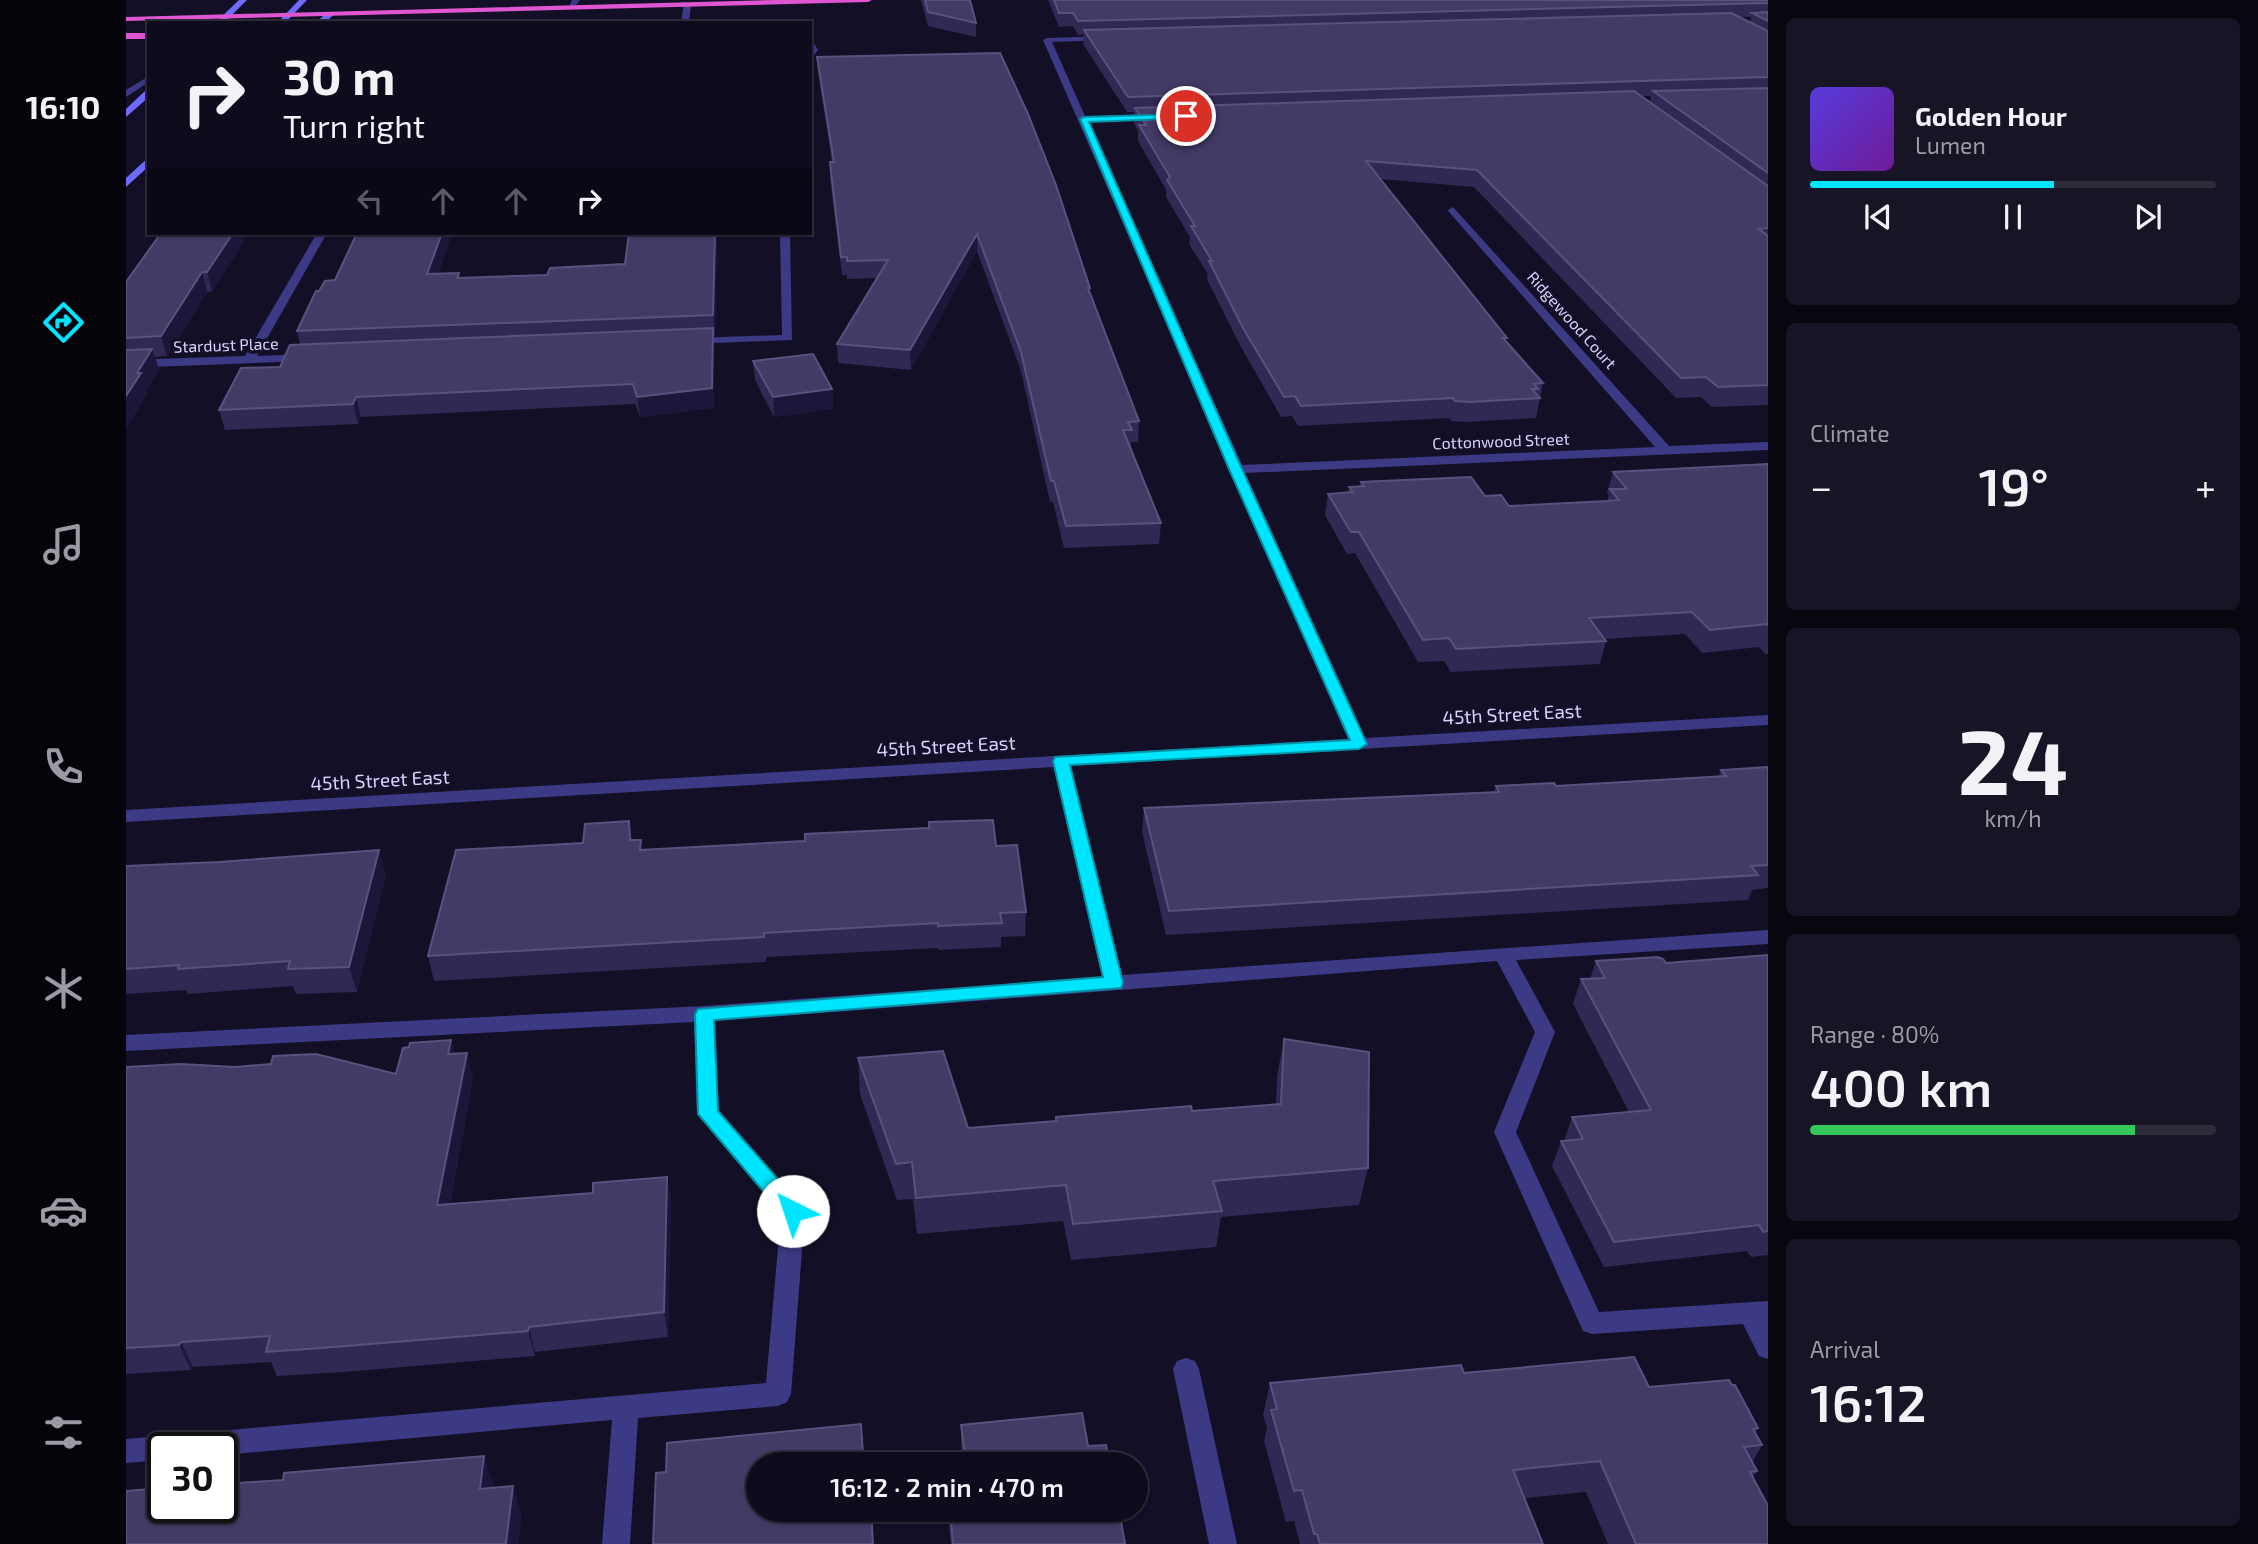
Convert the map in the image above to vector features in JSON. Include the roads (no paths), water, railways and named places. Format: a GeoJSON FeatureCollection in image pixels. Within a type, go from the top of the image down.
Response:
{"type":"FeatureCollection","features":[{"type":"Feature","properties":{"kind":"highway"},"geometry":{"type":"LineString","coordinates":[[126,19],[222,20],[574,4],[868,0]]}},
{"type":"Feature","properties":{"kind":"highway"},"geometry":{"type":"LineString","coordinates":[[126,36],[147,36]]}},
{"type":"Feature","properties":{"kind":"main road"},"geometry":{"type":"LineString","coordinates":[[222,20],[243,0]]}},
{"type":"Feature","properties":{"kind":"main road"},"geometry":{"type":"LineString","coordinates":[[283,21],[303,0]]}},
{"type":"Feature","properties":{"kind":"main road"},"geometry":{"type":"LineString","coordinates":[[322,21],[331,14]]}},
{"type":"Feature","properties":{"kind":"main road"},"geometry":{"type":"LineString","coordinates":[[126,114],[147,94]]}},
{"type":"Feature","properties":{"kind":"main road"},"geometry":{"type":"LineString","coordinates":[[126,184],[147,161]]}},
{"type":"Feature","properties":{"kind":"street"},"geometry":{"type":"LineString","coordinates":[[685,21],[687,4]]}},
{"type":"Feature","properties":{"kind":"street"},"geometry":{"type":"LineString","coordinates":[[1116,38],[1047,40],[1359,744]]}},
{"type":"Feature","properties":{"kind":"street"},"geometry":{"type":"LineString","coordinates":[[126,94],[147,79]]}},
{"type":"Feature","properties":{"kind":"street"},"geometry":{"type":"LineString","coordinates":[[1084,119],[1164,117]]}},
{"type":"Feature","properties":{"kind":"street","name":"Ridgewood Court"},"geometry":{"type":"LineString","coordinates":[[1453,210],[1667,452]]}},
{"type":"Feature","properties":{"kind":"street"},"geometry":{"type":"LineString","coordinates":[[248,361],[321,235]]}},
{"type":"Feature","properties":{"kind":"street"},"geometry":{"type":"LineString","coordinates":[[677,343],[788,338],[785,235]]}},
{"type":"Feature","properties":{"kind":"street","name":"Stardust Place"},"geometry":{"type":"LineString","coordinates":[[126,365],[317,358]]}},
{"type":"Feature","properties":{"kind":"street","name":"Cottonwood Street"},"geometry":{"type":"LineString","coordinates":[[1236,469],[1768,446]]}},
{"type":"Feature","properties":{"kind":"street","name":"45th Street East"},"geometry":{"type":"LineString","coordinates":[[126,816],[1768,720]]}},
{"type":"Feature","properties":{"kind":"street"},"geometry":{"type":"LineString","coordinates":[[1061,761],[1114,983]]}},
{"type":"Feature","properties":{"kind":"street"},"geometry":{"type":"LineString","coordinates":[[126,1043],[704,1014],[1503,954],[1768,937]]}},
{"type":"Feature","properties":{"kind":"street"},"geometry":{"type":"LineString","coordinates":[[1503,954],[1545,1032],[1505,1132],[1592,1323],[1759,1312],[1768,1348]]}},
{"type":"Feature","properties":{"kind":"street"},"geometry":{"type":"LineString","coordinates":[[238,1441],[778,1394],[793,1211],[708,1114],[704,1014]]}},
{"type":"Feature","properties":{"kind":"street"},"geometry":{"type":"LineString","coordinates":[[1186,1369],[1223,1544]]}},
{"type":"Feature","properties":{"kind":"street"},"geometry":{"type":"LineString","coordinates":[[616,1544],[626,1407]]}},
{"type":"Feature","properties":{"kind":"street"},"geometry":{"type":"LineString","coordinates":[[126,1451],[147,1449]]}}]}
